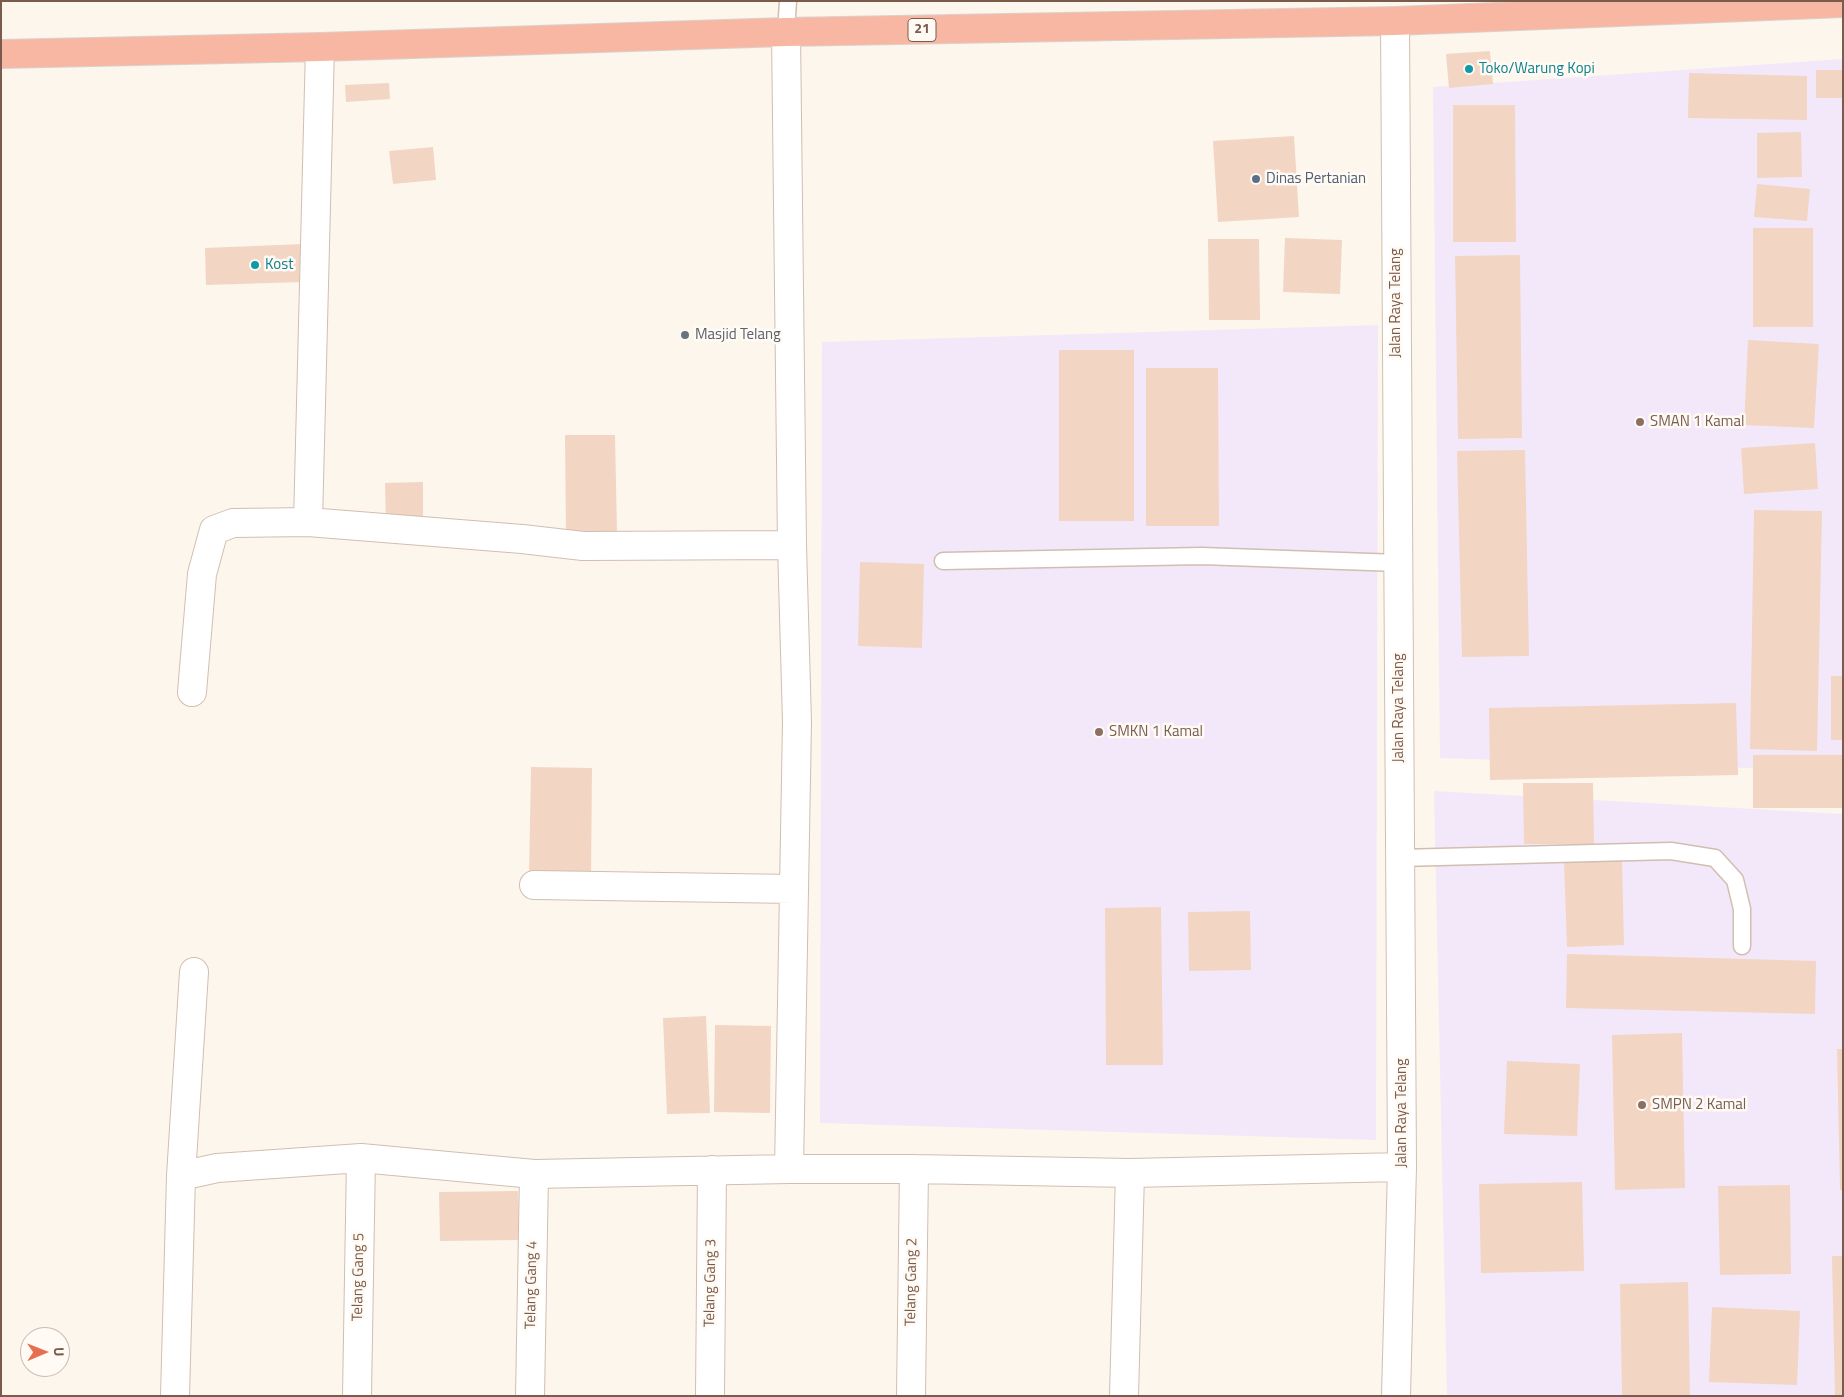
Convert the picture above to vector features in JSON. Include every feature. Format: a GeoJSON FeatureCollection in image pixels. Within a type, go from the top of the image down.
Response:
{"type":"FeatureCollection","features":[{"type":"Feature","properties":{"kind":"highway","name":"21"},"geometry":{"type":"LineString","coordinates":[[1,54],[320,47],[786,32],[1395,21],[1843,3]]}},
{"type":"Feature","properties":{"kind":"street","name":"Jalan Raya Telang"},"geometry":{"type":"LineString","coordinates":[[1395,21],[1402,1167],[1396,1396]]}},
{"type":"Feature","properties":{"kind":"street"},"geometry":{"type":"LineString","coordinates":[[786,32],[792,545],[797,722],[788,1168]]}},
{"type":"Feature","properties":{"kind":"street"},"geometry":{"type":"LineString","coordinates":[[308,522],[320,47]]}},
{"type":"Feature","properties":{"kind":"street"},"geometry":{"type":"LineString","coordinates":[[192,692],[202,574],[214,530],[233,523],[308,522],[522,539],[583,546],[792,545]]}},
{"type":"Feature","properties":{"kind":"street"},"geometry":{"type":"LineString","coordinates":[[534,885],[794,889]]}},
{"type":"Feature","properties":{"kind":"street"},"geometry":{"type":"LineString","coordinates":[[175,1396],[181,1176],[194,972]]}},
{"type":"Feature","properties":{"kind":"street"},"geometry":{"type":"LineString","coordinates":[[181,1176],[217,1168],[360,1158],[534,1174],[788,1168],[1130,1173],[1402,1167]]}},
{"type":"Feature","properties":{"kind":"street","name":"Telang Gang 5"},"geometry":{"type":"LineString","coordinates":[[357,1396],[360,1158]]}},
{"type":"Feature","properties":{"kind":"street","name":"Telang Gang 2"},"geometry":{"type":"LineString","coordinates":[[911,1396],[914,1169]]}},
{"type":"Feature","properties":{"kind":"street","name":"Telang Gang 3"},"geometry":{"type":"LineString","coordinates":[[710,1396],[712,1170]]}},
{"type":"Feature","properties":{"kind":"street"},"geometry":{"type":"LineString","coordinates":[[1124,1396],[1130,1173]]}},
{"type":"Feature","properties":{"kind":"street","name":"Telang Gang 4"},"geometry":{"type":"LineString","coordinates":[[530,1396],[534,1174]]}},
{"type":"Feature","properties":{"kind":"lane"},"geometry":{"type":"LineString","coordinates":[[786,32],[788,1]]}},
{"type":"Feature","properties":{"kind":"lane"},"geometry":{"type":"LineString","coordinates":[[943,561],[1202,556],[1398,563]]}},
{"type":"Feature","properties":{"kind":"lane"},"geometry":{"type":"LineString","coordinates":[[1400,858],[1671,851],[1715,858],[1735,880],[1742,909],[1742,946]]}},
{"type":"Feature","properties":{"kind":"shaded area","name":"SMAN 1 Kamal"},"geometry":{"type":"Polygon","coordinates":[[[1843,59],[1843,771],[1440,758],[1433,87],[1843,59]]]}},
{"type":"Feature","properties":{"kind":"shaded area","name":"SMKN 1 Kamal"},"geometry":{"type":"Polygon","coordinates":[[[1378,325],[1376,1140],[820,1123],[822,342],[1378,325]]]}},
{"type":"Feature","properties":{"kind":"shaded area","name":"SMPN 2 Kamal"},"geometry":{"type":"Polygon","coordinates":[[[1434,791],[1843,814],[1843,1396],[1447,1396],[1434,791]]]}},
{"type":"Feature","properties":{"kind":"building","name":"Toko/Warung Kopi"},"geometry":{"type":"Polygon","coordinates":[[[1490,51],[1493,84],[1449,88],[1446,54],[1490,51]]]}},
{"type":"Feature","properties":{"kind":"building"},"geometry":{"type":"Polygon","coordinates":[[[1816,70],[1843,70],[1843,98],[1816,98],[1816,70]]]}},
{"type":"Feature","properties":{"kind":"building"},"geometry":{"type":"Polygon","coordinates":[[[1689,73],[1807,76],[1807,120],[1688,118],[1689,73]]]}},
{"type":"Feature","properties":{"kind":"building"},"geometry":{"type":"Polygon","coordinates":[[[389,83],[390,99],[346,102],[345,85],[389,83]]]}},
{"type":"Feature","properties":{"kind":"building"},"geometry":{"type":"Polygon","coordinates":[[[1453,105],[1515,105],[1516,242],[1453,242],[1453,105]]]}},
{"type":"Feature","properties":{"kind":"building"},"geometry":{"type":"Polygon","coordinates":[[[1801,132],[1802,177],[1757,178],[1757,133],[1801,132]]]}},
{"type":"Feature","properties":{"kind":"building","name":"Dinas Pertanian"},"geometry":{"type":"Polygon","coordinates":[[[1294,136],[1299,217],[1218,222],[1213,141],[1294,136]]]}},
{"type":"Feature","properties":{"kind":"building"},"geometry":{"type":"Polygon","coordinates":[[[433,147],[436,180],[393,184],[389,151],[433,147]]]}},
{"type":"Feature","properties":{"kind":"building"},"geometry":{"type":"Polygon","coordinates":[[[1757,184],[1810,189],[1807,221],[1754,217],[1757,184]]]}},
{"type":"Feature","properties":{"kind":"building"},"geometry":{"type":"Polygon","coordinates":[[[1753,228],[1813,228],[1813,327],[1753,327],[1753,228]]]}},
{"type":"Feature","properties":{"kind":"building"},"geometry":{"type":"Polygon","coordinates":[[[1285,238],[1342,240],[1340,294],[1283,292],[1285,238]]]}},
{"type":"Feature","properties":{"kind":"building"},"geometry":{"type":"Polygon","coordinates":[[[1208,239],[1259,239],[1260,320],[1209,320],[1208,239]]]}},
{"type":"Feature","properties":{"kind":"building","name":"Kost"},"geometry":{"type":"Polygon","coordinates":[[[303,244],[304,282],[206,285],[205,248],[303,244]]]}},
{"type":"Feature","properties":{"kind":"building"},"geometry":{"type":"Polygon","coordinates":[[[1520,255],[1522,438],[1458,439],[1455,256],[1520,255]]]}},
{"type":"Feature","properties":{"kind":"building"},"geometry":{"type":"Polygon","coordinates":[[[1748,340],[1819,344],[1814,428],[1744,425],[1748,340]]]}},
{"type":"Feature","properties":{"kind":"building"},"geometry":{"type":"Polygon","coordinates":[[[1059,350],[1134,350],[1134,521],[1059,521],[1059,350]]]}},
{"type":"Feature","properties":{"kind":"building"},"geometry":{"type":"Polygon","coordinates":[[[1146,368],[1218,368],[1219,526],[1146,526],[1146,368]]]}},
{"type":"Feature","properties":{"kind":"building"},"geometry":{"type":"Polygon","coordinates":[[[565,435],[615,435],[617,533],[566,534],[565,435]]]}},
{"type":"Feature","properties":{"kind":"building"},"geometry":{"type":"Polygon","coordinates":[[[1815,443],[1818,489],[1744,494],[1741,448],[1815,443]]]}},
{"type":"Feature","properties":{"kind":"building"},"geometry":{"type":"Polygon","coordinates":[[[1525,450],[1529,656],[1462,657],[1457,451],[1525,450]]]}},
{"type":"Feature","properties":{"kind":"building"},"geometry":{"type":"Polygon","coordinates":[[[423,482],[423,523],[386,523],[385,483],[423,482]]]}},
{"type":"Feature","properties":{"kind":"building"},"geometry":{"type":"Polygon","coordinates":[[[1754,510],[1822,511],[1817,751],[1750,749],[1754,510]]]}},
{"type":"Feature","properties":{"kind":"building"},"geometry":{"type":"Polygon","coordinates":[[[860,562],[924,564],[922,648],[858,646],[860,562]]]}},
{"type":"Feature","properties":{"kind":"building"},"geometry":{"type":"Polygon","coordinates":[[[1831,676],[1843,676],[1843,740],[1831,740],[1831,676]]]}},
{"type":"Feature","properties":{"kind":"building"},"geometry":{"type":"Polygon","coordinates":[[[1736,703],[1738,775],[1490,780],[1489,708],[1736,703]]]}},
{"type":"Feature","properties":{"kind":"building"},"geometry":{"type":"Polygon","coordinates":[[[1753,755],[1843,755],[1843,808],[1753,808],[1753,755]]]}},
{"type":"Feature","properties":{"kind":"building"},"geometry":{"type":"Polygon","coordinates":[[[531,767],[592,768],[591,879],[529,878],[531,767]]]}},
{"type":"Feature","properties":{"kind":"building"},"geometry":{"type":"Polygon","coordinates":[[[1523,783],[1593,783],[1594,844],[1524,844],[1523,783]]]}},
{"type":"Feature","properties":{"kind":"building"},"geometry":{"type":"Polygon","coordinates":[[[1622,861],[1624,945],[1567,947],[1564,863],[1622,861]]]}},
{"type":"Feature","properties":{"kind":"building"},"geometry":{"type":"Polygon","coordinates":[[[1161,907],[1163,1065],[1106,1065],[1105,908],[1161,907]]]}},
{"type":"Feature","properties":{"kind":"building"},"geometry":{"type":"Polygon","coordinates":[[[1250,911],[1251,970],[1189,971],[1188,912],[1250,911]]]}},
{"type":"Feature","properties":{"kind":"building"},"geometry":{"type":"Polygon","coordinates":[[[1567,954],[1816,961],[1815,1014],[1566,1008],[1567,954]]]}},
{"type":"Feature","properties":{"kind":"building"},"geometry":{"type":"Polygon","coordinates":[[[706,1016],[710,1113],[667,1114],[663,1018],[706,1016]]]}},
{"type":"Feature","properties":{"kind":"building"},"geometry":{"type":"Polygon","coordinates":[[[715,1025],[771,1026],[770,1113],[714,1112],[715,1025]]]}},
{"type":"Feature","properties":{"kind":"building"},"geometry":{"type":"Polygon","coordinates":[[[1682,1033],[1685,1188],[1615,1190],[1612,1035],[1682,1033]]]}},
{"type":"Feature","properties":{"kind":"building"},"geometry":{"type":"Polygon","coordinates":[[[1837,1049],[1843,1049],[1843,1190],[1840,1190],[1837,1049]]]}},
{"type":"Feature","properties":{"kind":"building"},"geometry":{"type":"Polygon","coordinates":[[[1507,1061],[1580,1064],[1577,1136],[1504,1134],[1507,1061]]]}},
{"type":"Feature","properties":{"kind":"building"},"geometry":{"type":"Polygon","coordinates":[[[1582,1182],[1584,1271],[1481,1273],[1479,1184],[1582,1182]]]}},
{"type":"Feature","properties":{"kind":"building"},"geometry":{"type":"Polygon","coordinates":[[[1790,1185],[1791,1274],[1720,1275],[1718,1186],[1790,1185]]]}},
{"type":"Feature","properties":{"kind":"building"},"geometry":{"type":"Polygon","coordinates":[[[518,1191],[519,1240],[440,1241],[439,1192],[518,1191]]]}},
{"type":"Feature","properties":{"kind":"building"},"geometry":{"type":"Polygon","coordinates":[[[1832,1256],[1843,1256],[1843,1396],[1835,1396],[1832,1256]]]}},
{"type":"Feature","properties":{"kind":"building"},"geometry":{"type":"Polygon","coordinates":[[[1688,1282],[1690,1396],[1622,1396],[1620,1284],[1688,1282]]]}},
{"type":"Feature","properties":{"kind":"building"},"geometry":{"type":"Polygon","coordinates":[[[1712,1307],[1800,1311],[1797,1385],[1709,1382],[1712,1307]]]}},
{"type":"Feature","properties":{"kind":"place","name":"Toko/Warung Kopi"},"geometry":{"type":"Point","coordinates":[1469,69]}},
{"type":"Feature","properties":{"kind":"place","name":"Dinas Pertanian"},"geometry":{"type":"Point","coordinates":[1256,179]}},
{"type":"Feature","properties":{"kind":"place","name":"Kost"},"geometry":{"type":"Point","coordinates":[255,265]}},
{"type":"Feature","properties":{"kind":"place","name":"Masjid Telang"},"geometry":{"type":"Point","coordinates":[685,335]}},
{"type":"Feature","properties":{"kind":"place","name":"SMAN 1 Kamal"},"geometry":{"type":"Point","coordinates":[1640,422]}},
{"type":"Feature","properties":{"kind":"place","name":"SMKN 1 Kamal"},"geometry":{"type":"Point","coordinates":[1099,732]}},
{"type":"Feature","properties":{"kind":"place","name":"SMPN 2 Kamal"},"geometry":{"type":"Point","coordinates":[1642,1105]}}]}
